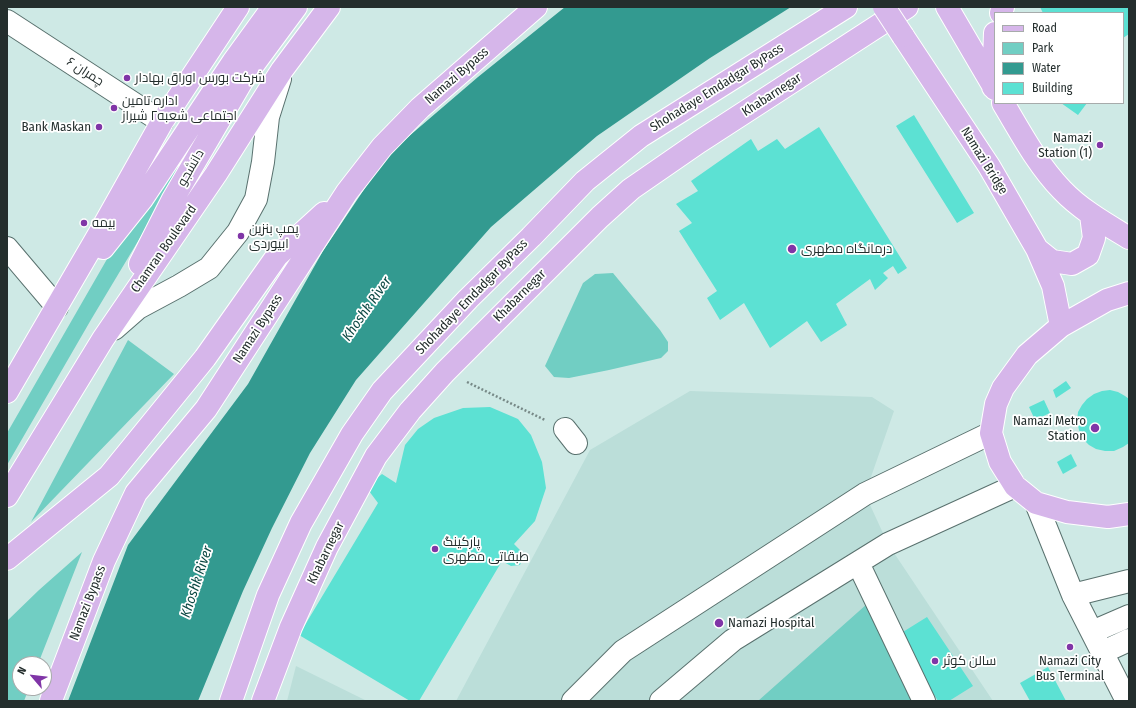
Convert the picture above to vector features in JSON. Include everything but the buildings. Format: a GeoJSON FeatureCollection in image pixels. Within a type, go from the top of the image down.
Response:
{"type":"FeatureCollection","features":[{"type":"Feature","properties":{"kind":"main road"},"geometry":{"type":"LineString","coordinates":[[7,392],[162,122],[238,7]]}},
{"type":"Feature","properties":{"kind":"main road","name":"دانشجو"},"geometry":{"type":"LineString","coordinates":[[57,307],[142,199],[233,62],[273,7]]}},
{"type":"Feature","properties":{"kind":"main road","name":"دانشجو"},"geometry":{"type":"LineString","coordinates":[[103,339],[173,199],[245,76],[296,7]]}},
{"type":"Feature","properties":{"kind":"main road","name":"Chamran Boulevard"},"geometry":{"type":"LineString","coordinates":[[7,496],[103,339],[216,174],[282,70],[330,7]]}},
{"type":"Feature","properties":{"kind":"main road","name":"Namazi Bypass"},"geometry":{"type":"LineString","coordinates":[[51,701],[104,561],[136,493],[206,408],[347,192],[382,147],[420,108],[536,7]]}},
{"type":"Feature","properties":{"kind":"main road","name":"Shohadaye Emdadgar ByPass"},"geometry":{"type":"LineString","coordinates":[[231,701],[268,596],[301,523],[352,434],[382,391],[468,299],[586,181],[641,136],[846,7]]}},
{"type":"Feature","properties":{"kind":"main road","name":"Namazi Bridge"},"geometry":{"type":"LineString","coordinates":[[884,7],[989,166],[1036,248],[1053,286],[1061,326]]}},
{"type":"Feature","properties":{"kind":"main road","name":"Khabarnegar"},"geometry":{"type":"LineString","coordinates":[[263,701],[291,627],[327,547],[376,456],[410,411],[444,372],[600,217],[631,189],[699,142],[907,7]]}},
{"type":"Feature","properties":{"kind":"main road"},"geometry":{"type":"LineString","coordinates":[[947,7],[994,88]]}},
{"type":"Feature","properties":{"kind":"main road"},"geometry":{"type":"LineString","coordinates":[[1004,104],[1036,159],[1062,190],[1091,215],[1129,238]]}},
{"type":"Feature","properties":{"kind":"main road"},"geometry":{"type":"LineString","coordinates":[[7,559],[109,476],[204,358],[277,256],[347,192]]}},
{"type":"Feature","properties":{"kind":"main road"},"geometry":{"type":"LineString","coordinates":[[1036,248],[1052,261],[1072,264],[1088,255],[1094,238],[1091,215]]}},
{"type":"Feature","properties":{"kind":"main road"},"geometry":{"type":"LineString","coordinates":[[1129,293],[1107,300],[1061,326],[1027,355],[1003,388],[996,404],[991,433],[1000,462],[1015,486],[1036,503],[1067,512],[1108,517],[1129,514]]}},
{"type":"Feature","properties":{"kind":"street","name":"۶ چمران"},"geometry":{"type":"LineString","coordinates":[[7,21],[162,122]]}},
{"type":"Feature","properties":{"kind":"street"},"geometry":{"type":"LineString","coordinates":[[103,339],[138,308],[209,268],[238,232],[256,199],[263,162],[268,117],[282,70]]}},
{"type":"Feature","properties":{"kind":"street"},"geometry":{"type":"LineString","coordinates":[[7,248],[57,307]]}},
{"type":"Feature","properties":{"kind":"street"},"geometry":{"type":"LineString","coordinates":[[573,701],[623,651],[865,494],[991,433]]}},
{"type":"Feature","properties":{"kind":"street"},"geometry":{"type":"LineString","coordinates":[[661,701],[733,640],[888,544],[1015,486]]}},
{"type":"Feature","properties":{"kind":"street"},"geometry":{"type":"LineString","coordinates":[[1036,503],[1073,595],[1103,652],[1125,686]]}},
{"type":"Feature","properties":{"kind":"street"},"geometry":{"type":"LineString","coordinates":[[858,563],[924,701]]}},
{"type":"Feature","properties":{"kind":"street"},"geometry":{"type":"LineString","coordinates":[[1073,595],[1129,581]]}},
{"type":"Feature","properties":{"kind":"street"},"geometry":{"type":"LineString","coordinates":[[1092,632],[1129,616]]}},
{"type":"Feature","properties":{"kind":"street"},"geometry":{"type":"LineString","coordinates":[[1103,652],[1129,640]]}},
{"type":"Feature","properties":{"kind":"path"},"geometry":{"type":"LineString","coordinates":[[444,372],[570,436]]}},
{"type":"Feature","properties":{"kind":"shaded area","name":"Namazi Hospital"},"geometry":{"type":"Polygon","coordinates":[[[690,391],[872,397],[894,411],[865,494],[888,544],[993,701],[456,701],[590,450],[690,391]]]}},
{"type":"Feature","properties":{"kind":"shaded area"},"geometry":{"type":"Polygon","coordinates":[[[296,666],[367,701],[287,701],[296,666]]]}},
{"type":"Feature","properties":{"kind":"green space"},"geometry":{"type":"Polygon","coordinates":[[[225,96],[92,318],[7,465],[7,433],[118,240],[225,96]]]}},
{"type":"Feature","properties":{"kind":"green space"},"geometry":{"type":"Polygon","coordinates":[[[613,273],[660,330],[668,342],[668,351],[661,358],[609,370],[569,378],[554,377],[545,366],[583,283],[595,274],[613,273]]]}},
{"type":"Feature","properties":{"kind":"green space"},"geometry":{"type":"Polygon","coordinates":[[[128,340],[174,374],[31,522],[128,340]]]}},
{"type":"Feature","properties":{"kind":"green space"},"geometry":{"type":"Polygon","coordinates":[[[82,552],[41,656],[12,656],[12,696],[26,696],[24,701],[7,701],[7,621],[82,552]]]}},
{"type":"Feature","properties":{"kind":"green space"},"geometry":{"type":"Polygon","coordinates":[[[867,604],[913,701],[758,701],[867,604]]]}},
{"type":"Feature","properties":{"kind":"water","name":"Khoshk River"},"geometry":{"type":"Polygon","coordinates":[[[565,7],[791,7],[710,58],[597,136],[491,227],[356,380],[310,453],[272,528],[243,591],[198,701],[68,701],[128,545],[248,384],[323,251],[387,155],[478,77],[565,7]]]}},
{"type":"Feature","properties":{"kind":"place","name":"شرکت بورس اوراق بهادار"},"geometry":{"type":"Point","coordinates":[127,78]}},
{"type":"Feature","properties":{"kind":"place","name":"اداره تامین اجتماعی شعبه۲ شیراز"},"geometry":{"type":"Point","coordinates":[114,108]}},
{"type":"Feature","properties":{"kind":"place","name":"Bank Maskan"},"geometry":{"type":"Point","coordinates":[99,127]}},
{"type":"Feature","properties":{"kind":"place","name":"Namazi Station (1)"},"geometry":{"type":"Point","coordinates":[1100,145]}},
{"type":"Feature","properties":{"kind":"place","name":"بیمه"},"geometry":{"type":"Point","coordinates":[84,223]}},
{"type":"Feature","properties":{"kind":"place","name":"پمپ بنزین ابیوردی"},"geometry":{"type":"Point","coordinates":[241,236]}},
{"type":"Feature","properties":{"kind":"place","name":"درمانگاه مطهری"},"geometry":{"type":"Point","coordinates":[792,249]}},
{"type":"Feature","properties":{"kind":"place","name":"Namazi Metro Station"},"geometry":{"type":"Point","coordinates":[1095,428]}},
{"type":"Feature","properties":{"kind":"place","name":"پارکینگ طبقاتی مطهری"},"geometry":{"type":"Point","coordinates":[435,549]}},
{"type":"Feature","properties":{"kind":"place","name":"Namazi Hospital"},"geometry":{"type":"Point","coordinates":[719,623]}},
{"type":"Feature","properties":{"kind":"place","name":"Namazi City Bus Terminal"},"geometry":{"type":"Point","coordinates":[1070,647]}},
{"type":"Feature","properties":{"kind":"place","name":"سالن کوثر"},"geometry":{"type":"Point","coordinates":[935,661]}}]}
